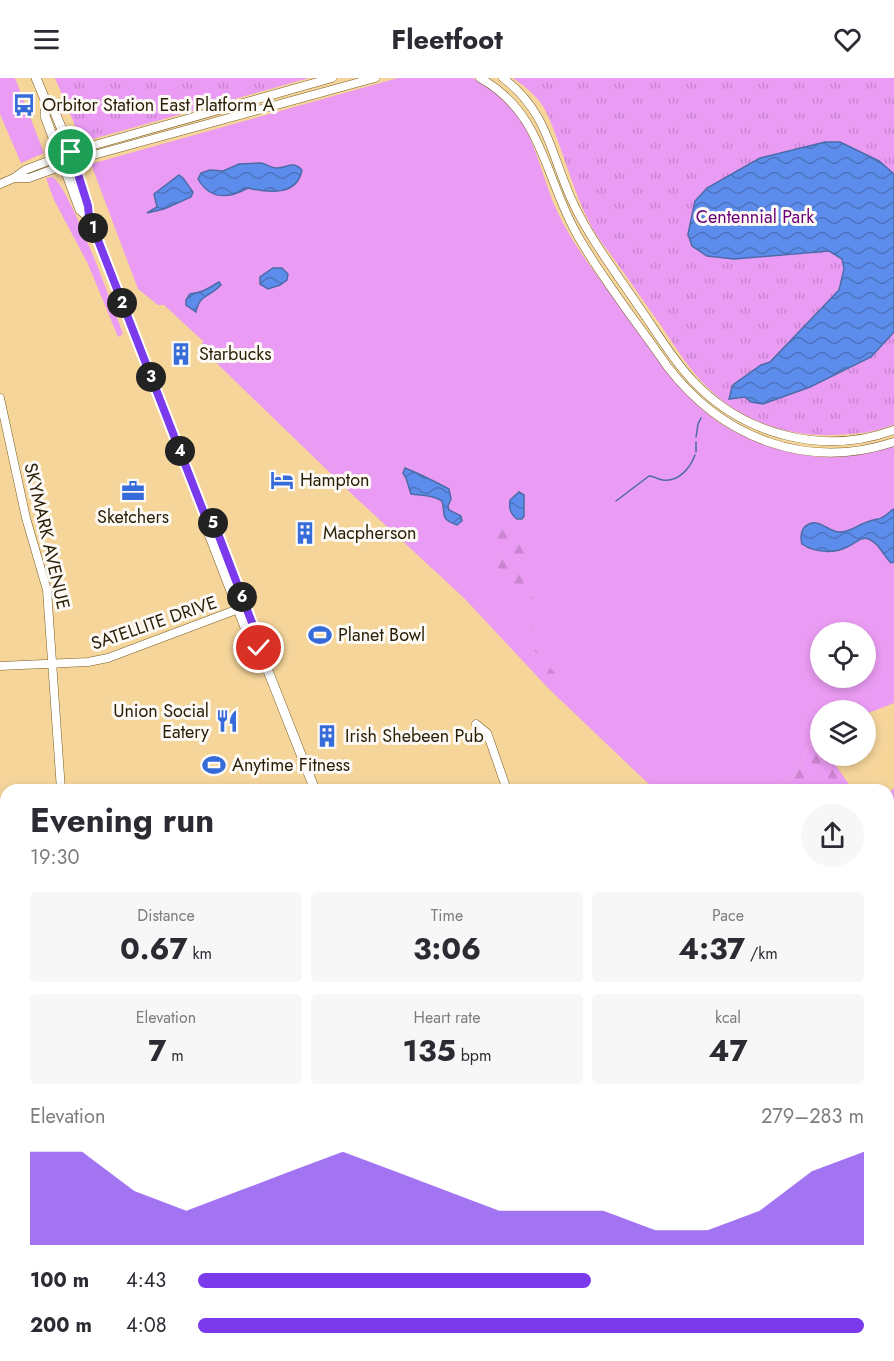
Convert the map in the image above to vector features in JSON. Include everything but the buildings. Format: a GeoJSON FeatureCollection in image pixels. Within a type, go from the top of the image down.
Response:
{"type":"FeatureCollection","features":[{"type":"Feature","properties":{"kind":"main road"},"geometry":{"type":"LineString","coordinates":[[36,78],[46,102],[54,110],[67,159],[88,206],[89,217],[204,513],[204,522],[259,641],[259,648],[313,784]]}},
{"type":"Feature","properties":{"kind":"street"},"geometry":{"type":"LineString","coordinates":[[67,159],[332,78]]}},
{"type":"Feature","properties":{"kind":"street"},"geometry":{"type":"LineString","coordinates":[[0,184],[25,170],[375,78]]}},
{"type":"Feature","properties":{"kind":"street"},"geometry":{"type":"LineString","coordinates":[[480,78],[503,92],[521,111],[531,126],[565,213],[578,238],[667,366],[683,387],[700,403],[718,417],[746,433],[767,442],[794,449],[841,452],[872,448],[894,442]]}},
{"type":"Feature","properties":{"kind":"street"},"geometry":{"type":"LineString","coordinates":[[502,78],[520,93],[542,123],[573,204],[595,244],[676,360],[709,396],[732,413],[751,423],[796,438],[840,441],[894,430]]}},
{"type":"Feature","properties":{"kind":"street"},"geometry":{"type":"LineString","coordinates":[[314,83],[318,94]]}},
{"type":"Feature","properties":{"kind":"street","name":"SKYMARK AVENUE"},"geometry":{"type":"LineString","coordinates":[[0,398],[26,518],[47,590],[54,663],[61,784]]}},
{"type":"Feature","properties":{"kind":"street","name":"SATELLITE DRIVE"},"geometry":{"type":"LineString","coordinates":[[0,666],[108,658],[242,608]]}},
{"type":"Feature","properties":{"kind":"street"},"geometry":{"type":"LineString","coordinates":[[476,724],[483,728],[490,741],[505,784]]}},
{"type":"Feature","properties":{"kind":"green space"},"geometry":{"type":"Polygon","coordinates":[[[0,78],[15,78],[44,153],[21,163],[0,114],[0,78]]]}},
{"type":"Feature","properties":{"kind":"green space"},"geometry":{"type":"Polygon","coordinates":[[[55,78],[309,78],[82,142],[55,78]]]}},
{"type":"Feature","properties":{"kind":"green space"},"geometry":{"type":"Polygon","coordinates":[[[398,78],[472,78],[492,88],[507,101],[519,117],[536,153],[557,211],[580,251],[664,367],[697,405],[722,424],[752,440],[804,455],[843,456],[894,445],[894,703],[876,710],[876,700],[810,700],[810,745],[795,775],[778,784],[649,784],[549,689],[465,599],[354,496],[201,348],[203,341],[164,305],[158,305],[138,289],[91,164],[398,78]]]}},
{"type":"Feature","properties":{"kind":"green space","name":"Centennial Park"},"geometry":{"type":"Polygon","coordinates":[[[513,78],[894,78],[894,426],[834,435],[784,430],[767,425],[736,410],[709,389],[684,359],[600,240],[585,214],[546,112],[534,95],[513,78]]]}},
{"type":"Feature","properties":{"kind":"green space"},"geometry":{"type":"Polygon","coordinates":[[[52,177],[60,185],[80,223],[123,334],[118,337],[88,264],[54,200],[46,178],[52,177]]]}},
{"type":"Feature","properties":{"kind":"green space"},"geometry":{"type":"Polygon","coordinates":[[[502,526],[530,546],[533,558],[524,564],[519,573],[535,603],[537,613],[499,570],[485,528],[502,526]]]}},
{"type":"Feature","properties":{"kind":"green space"},"geometry":{"type":"Polygon","coordinates":[[[527,626],[536,630],[539,650],[548,653],[545,663],[562,680],[561,687],[546,674],[542,656],[525,645],[527,626]]]}},
{"type":"Feature","properties":{"kind":"green space"},"geometry":{"type":"Polygon","coordinates":[[[810,745],[810,766],[836,766],[849,784],[778,784],[795,775],[810,745]]]}},
{"type":"Feature","properties":{"kind":"water"},"geometry":{"type":"Polygon","coordinates":[[[825,142],[840,142],[879,161],[894,174],[894,332],[871,357],[810,387],[763,404],[751,402],[745,397],[729,399],[734,384],[761,365],[770,362],[839,290],[844,269],[842,259],[829,251],[734,259],[707,256],[692,246],[688,234],[695,201],[707,188],[760,158],[825,142]]]}},
{"type":"Feature","properties":{"kind":"water"},"geometry":{"type":"Polygon","coordinates":[[[261,163],[277,168],[295,165],[302,170],[294,184],[281,191],[248,188],[227,196],[208,191],[198,179],[201,173],[210,170],[223,171],[239,164],[261,163]]]}},
{"type":"Feature","properties":{"kind":"water"},"geometry":{"type":"Polygon","coordinates":[[[179,175],[193,192],[191,197],[164,209],[147,213],[157,207],[154,194],[179,175]]]}},
{"type":"Feature","properties":{"kind":"water"},"geometry":{"type":"Polygon","coordinates":[[[273,268],[282,268],[288,274],[287,280],[268,289],[260,284],[260,277],[273,268]]]}},
{"type":"Feature","properties":{"kind":"water"},"geometry":{"type":"Polygon","coordinates":[[[219,282],[221,285],[200,302],[196,312],[186,305],[190,294],[202,291],[219,282]]]}},
{"type":"Feature","properties":{"kind":"water"},"geometry":{"type":"Polygon","coordinates":[[[405,468],[449,489],[451,499],[449,510],[461,516],[462,521],[457,525],[445,518],[442,501],[430,496],[411,494],[403,473],[405,468]]]}},
{"type":"Feature","properties":{"kind":"water"},"geometry":{"type":"Polygon","coordinates":[[[519,492],[524,495],[522,519],[517,519],[511,513],[510,508],[510,500],[519,492]]]}},
{"type":"Feature","properties":{"kind":"water"},"geometry":{"type":"Polygon","coordinates":[[[894,509],[894,562],[891,563],[877,545],[866,538],[843,549],[831,551],[819,551],[802,544],[804,527],[809,524],[817,523],[843,532],[881,518],[894,509]]]}},
{"type":"Feature","properties":{"kind":"waterway"},"geometry":{"type":"LineString","coordinates":[[696,437],[701,418]]}},
{"type":"Feature","properties":{"kind":"waterway"},"geometry":{"type":"LineString","coordinates":[[696,442],[696,452]]}},
{"type":"Feature","properties":{"kind":"waterway"},"geometry":{"type":"LineString","coordinates":[[616,501],[649,476],[663,480],[674,479],[687,469],[695,455]]}},
{"type":"Feature","properties":{"kind":"place","name":"Orbitor Station East Platform A"},"geometry":{"type":"Point","coordinates":[24,105]}},
{"type":"Feature","properties":{"kind":"place","name":"Starbucks"},"geometry":{"type":"Point","coordinates":[181,354]}},
{"type":"Feature","properties":{"kind":"place","name":"Hampton"},"geometry":{"type":"Point","coordinates":[282,480]}},
{"type":"Feature","properties":{"kind":"place","name":"Sketchers"},"geometry":{"type":"Point","coordinates":[133,491]}},
{"type":"Feature","properties":{"kind":"place","name":"Macpherson"},"geometry":{"type":"Point","coordinates":[305,533]}},
{"type":"Feature","properties":{"kind":"place","name":"Planet Bowl"},"geometry":{"type":"Point","coordinates":[320,635]}},
{"type":"Feature","properties":{"kind":"place","name":"Union Social Eatery"},"geometry":{"type":"Point","coordinates":[227,721]}},
{"type":"Feature","properties":{"kind":"place","name":"Irish Shebeen Pub"},"geometry":{"type":"Point","coordinates":[327,736]}},
{"type":"Feature","properties":{"kind":"place","name":"Anytime Fitness"},"geometry":{"type":"Point","coordinates":[214,765]}},
{"type":"Feature","properties":{"kind":"route"},"geometry":{"type":"LineString","coordinates":[[71,152],[88,206],[89,217],[204,513],[212,518],[259,641],[259,648]]}}]}
